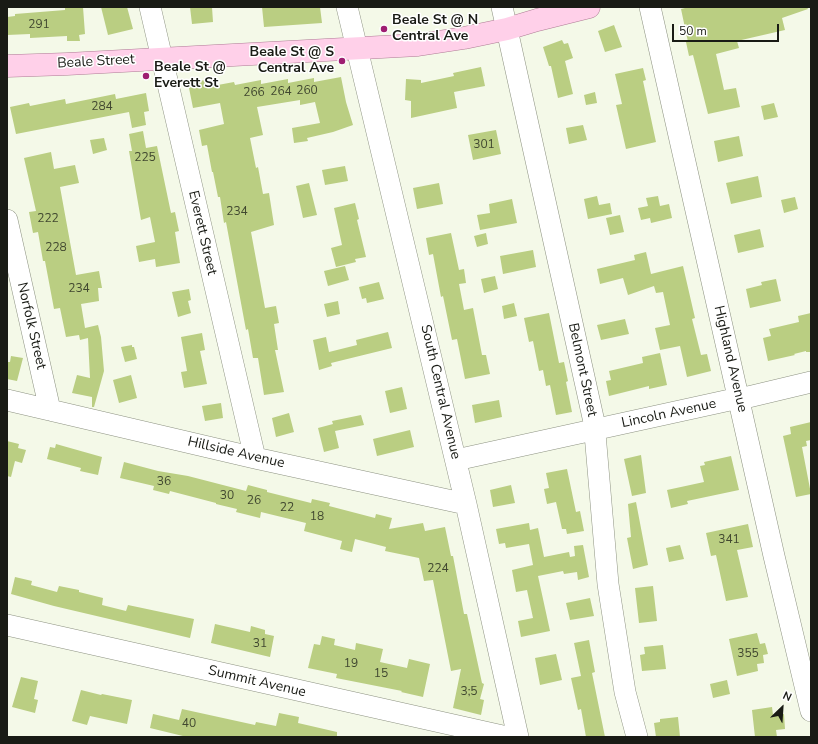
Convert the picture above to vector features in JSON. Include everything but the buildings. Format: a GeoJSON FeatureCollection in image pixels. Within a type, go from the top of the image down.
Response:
{"type":"FeatureCollection","features":[{"type":"Feature","properties":{"kind":"main road","name":"Beale Street"},"geometry":{"type":"LineString","coordinates":[[7,66],[418,45],[464,38],[507,29],[586,7]]}},
{"type":"Feature","properties":{"kind":"street","name":"Everett Street"},"geometry":{"type":"LineString","coordinates":[[150,7],[255,458]]}},
{"type":"Feature","properties":{"kind":"street","name":"South Central Avenue"},"geometry":{"type":"LineString","coordinates":[[347,7],[456,460],[518,737]]}},
{"type":"Feature","properties":{"kind":"street","name":"Belmont Street"},"geometry":{"type":"LineString","coordinates":[[502,7],[594,422],[608,584],[625,692],[637,737]]}},
{"type":"Feature","properties":{"kind":"street","name":"Highland Avenue"},"geometry":{"type":"LineString","coordinates":[[650,7],[776,564],[811,711]]}},
{"type":"Feature","properties":{"kind":"street","name":"Norfolk Street"},"geometry":{"type":"LineString","coordinates":[[7,220],[50,410]]}},
{"type":"Feature","properties":{"kind":"street","name":"Lincoln Avenue"},"geometry":{"type":"LineString","coordinates":[[456,460],[744,398],[811,382]]}},
{"type":"Feature","properties":{"kind":"street","name":"Hillside Avenue"},"geometry":{"type":"LineString","coordinates":[[7,400],[255,458],[466,504]]}},
{"type":"Feature","properties":{"kind":"street","name":"Summit Avenue"},"geometry":{"type":"LineString","coordinates":[[7,625],[507,737]]}},
{"type":"Feature","properties":{"kind":"place","name":"Beale St @ N Central Ave"},"geometry":{"type":"Point","coordinates":[384,29]}},
{"type":"Feature","properties":{"kind":"place","name":"Beale St @ S Central Ave"},"geometry":{"type":"Point","coordinates":[342,61]}},
{"type":"Feature","properties":{"kind":"place","name":"Beale St @ Everett St"},"geometry":{"type":"Point","coordinates":[146,76]}}]}
